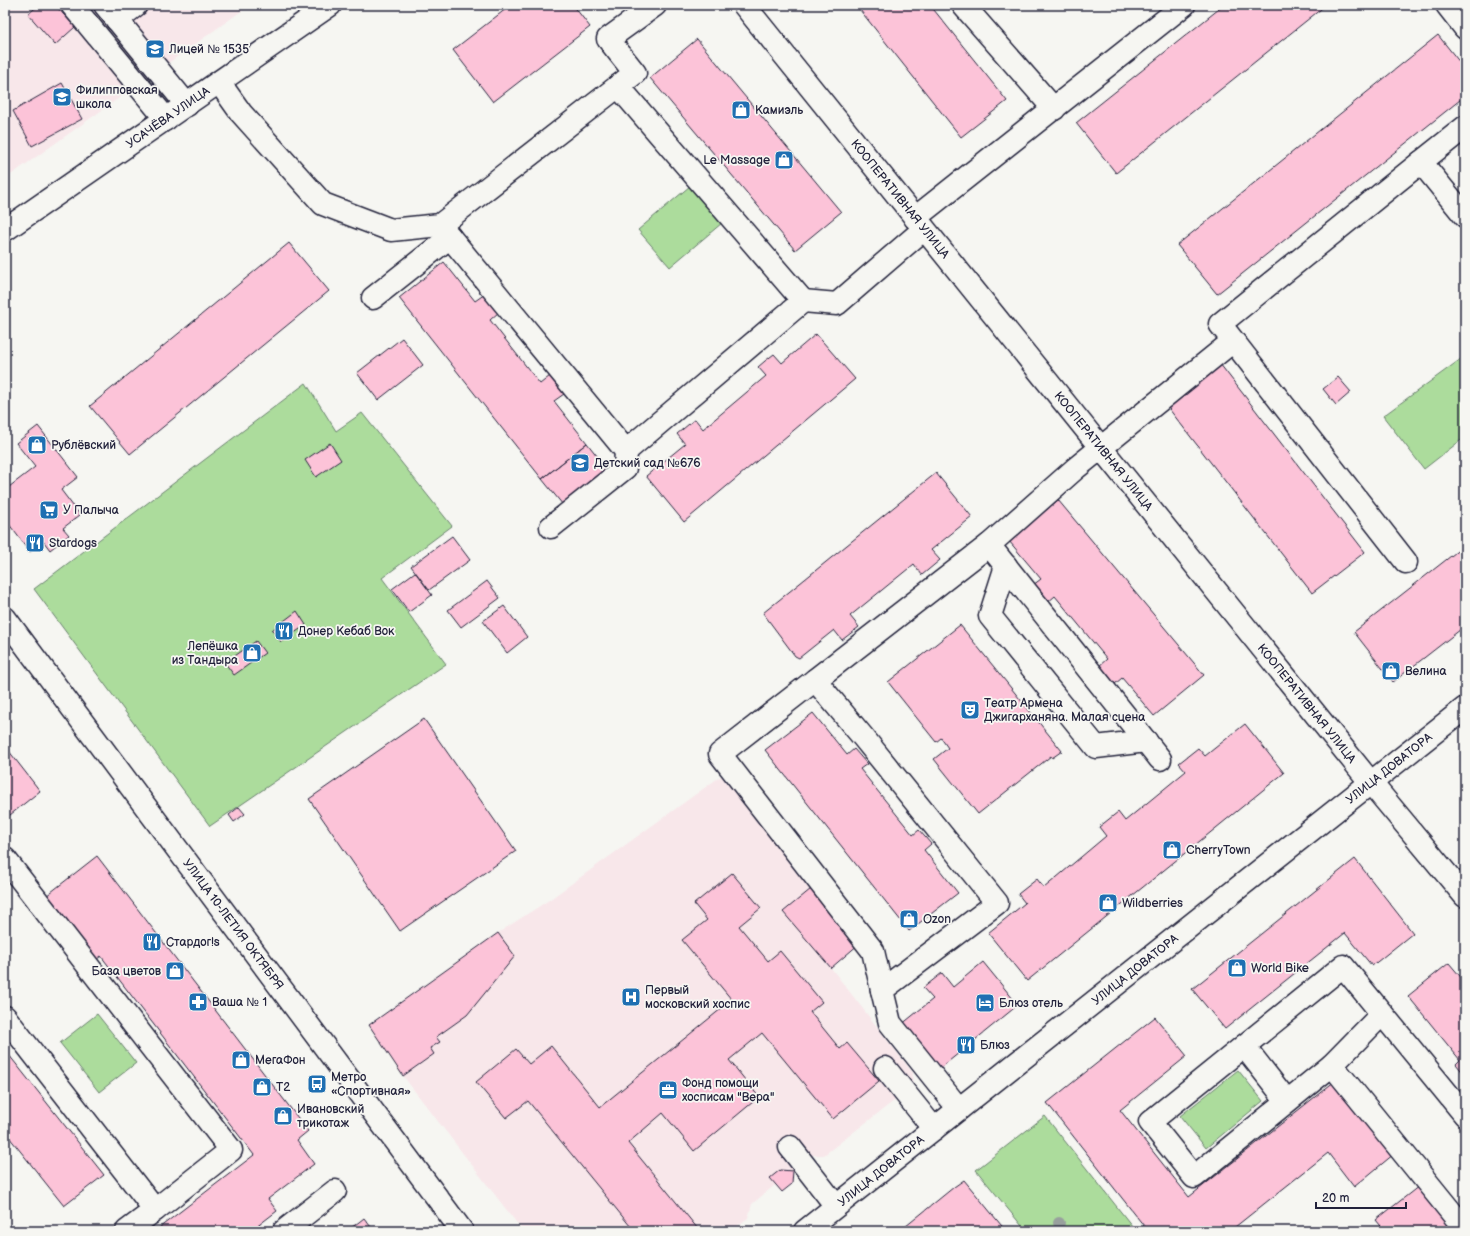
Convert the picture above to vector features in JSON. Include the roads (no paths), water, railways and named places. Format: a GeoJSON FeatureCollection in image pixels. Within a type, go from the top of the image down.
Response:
{"type":"FeatureCollection","features":[{"type":"Feature","properties":{"kind":"street"},"geometry":{"type":"LineString","coordinates":[[72,5],[166,119]]}},
{"type":"Feature","properties":{"kind":"street"},"geometry":{"type":"LineString","coordinates":[[136,5],[111,13],[187,105]]}},
{"type":"Feature","properties":{"kind":"street","name":"УСАЧЁВА УЛИЦА"},"geometry":{"type":"LineString","coordinates":[[5,230],[330,5]]}},
{"type":"Feature","properties":{"kind":"street"},"geometry":{"type":"LineString","coordinates":[[373,298],[445,231],[635,72],[608,39],[655,5]]}},
{"type":"Feature","properties":{"kind":"street","name":"КООПЕРАТИВНАЯ УЛИЦА"},"geometry":{"type":"LineString","coordinates":[[744,5],[1371,783],[1465,896]]}},
{"type":"Feature","properties":{"kind":"street"},"geometry":{"type":"LineString","coordinates":[[963,5],[1054,109]]}},
{"type":"Feature","properties":{"kind":"street"},"geometry":{"type":"LineString","coordinates":[[618,86],[803,301],[837,304],[920,224],[1054,109],[1184,5]]}},
{"type":"Feature","properties":{"kind":"street"},"geometry":{"type":"LineString","coordinates":[[1447,5],[1465,28]]}},
{"type":"Feature","properties":{"kind":"street"},"geometry":{"type":"LineString","coordinates":[[219,82],[240,113],[323,204],[391,230],[445,231],[626,451],[625,468],[551,527]]}},
{"type":"Feature","properties":{"kind":"street"},"geometry":{"type":"LineString","coordinates":[[1406,562],[1220,324],[1465,127]]}},
{"type":"Feature","properties":{"kind":"street"},"geometry":{"type":"LineString","coordinates":[[1421,162],[1465,216]]}},
{"type":"Feature","properties":{"kind":"street"},"geometry":{"type":"LineString","coordinates":[[626,451],[803,301]]}},
{"type":"Feature","properties":{"kind":"street"},"geometry":{"type":"LineString","coordinates":[[959,1109],[890,1023],[873,951],[720,754],[989,545],[1100,448],[1233,341]]}},
{"type":"Feature","properties":{"kind":"street"},"geometry":{"type":"LineString","coordinates":[[989,545],[1160,759]]}},
{"type":"Feature","properties":{"kind":"street"},"geometry":{"type":"LineString","coordinates":[[1006,566],[990,616],[1096,747],[1146,741]]}},
{"type":"Feature","properties":{"kind":"street","name":"УЛИЦА 10-ЛЕТИЯ ОКТЯБРЯ"},"geometry":{"type":"LineString","coordinates":[[5,618],[462,1231]]}},
{"type":"Feature","properties":{"kind":"street"},"geometry":{"type":"LineString","coordinates":[[815,680],[997,902],[882,990]]}},
{"type":"Feature","properties":{"kind":"street","name":"УЛИЦА ДОВАТОРА"},"geometry":{"type":"LineString","coordinates":[[805,1231],[1465,708]]}},
{"type":"Feature","properties":{"kind":"street"},"geometry":{"type":"LineString","coordinates":[[5,859],[231,1150],[127,1231]]}},
{"type":"Feature","properties":{"kind":"street"},"geometry":{"type":"LineString","coordinates":[[1382,1014],[1332,1065],[1194,1176],[1150,1122],[1343,966],[1465,1116]]}},
{"type":"Feature","properties":{"kind":"street"},"geometry":{"type":"LineString","coordinates":[[5,1017],[155,1210]]}},
{"type":"Feature","properties":{"kind":"street"},"geometry":{"type":"LineString","coordinates":[[1244,1046],[1287,1101]]}},
{"type":"Feature","properties":{"kind":"street"},"geometry":{"type":"LineString","coordinates":[[1332,1065],[1465,1229]]}},
{"type":"Feature","properties":{"kind":"street"},"geometry":{"type":"LineString","coordinates":[[885,1068],[934,1129]]}},
{"type":"Feature","properties":{"kind":"street"},"geometry":{"type":"LineString","coordinates":[[790,1148],[836,1206]]}},
{"type":"Feature","properties":{"kind":"street"},"geometry":{"type":"LineString","coordinates":[[284,1231],[335,1191]]}},
{"type":"Feature","properties":{"kind":"place","name":"Лицей № 1535"},"geometry":{"type":"Point","coordinates":[155,49]}},
{"type":"Feature","properties":{"kind":"place","name":"Филипповская школа"},"geometry":{"type":"Point","coordinates":[62,97]}},
{"type":"Feature","properties":{"kind":"place","name":"Камиэль"},"geometry":{"type":"Point","coordinates":[741,110]}},
{"type":"Feature","properties":{"kind":"place","name":"Le Massage"},"geometry":{"type":"Point","coordinates":[784,160]}},
{"type":"Feature","properties":{"kind":"place","name":"Рублёвский"},"geometry":{"type":"Point","coordinates":[37,445]}},
{"type":"Feature","properties":{"kind":"place","name":"Детский сад №676"},"geometry":{"type":"Point","coordinates":[580,463]}},
{"type":"Feature","properties":{"kind":"place","name":"У Палыча"},"geometry":{"type":"Point","coordinates":[49,510]}},
{"type":"Feature","properties":{"kind":"place","name":"Stardogs"},"geometry":{"type":"Point","coordinates":[35,543]}},
{"type":"Feature","properties":{"kind":"place","name":"Донер Кебаб Вок"},"geometry":{"type":"Point","coordinates":[284,631]}},
{"type":"Feature","properties":{"kind":"place","name":"Лепёшка из Тандыра"},"geometry":{"type":"Point","coordinates":[252,653]}},
{"type":"Feature","properties":{"kind":"place","name":"Велина"},"geometry":{"type":"Point","coordinates":[1391,671]}},
{"type":"Feature","properties":{"kind":"place","name":"Театр Армена Джигарханяна. Малая сцена"},"geometry":{"type":"Point","coordinates":[970,710]}},
{"type":"Feature","properties":{"kind":"place","name":"CherryTown"},"geometry":{"type":"Point","coordinates":[1172,850]}},
{"type":"Feature","properties":{"kind":"place","name":"Wildberries"},"geometry":{"type":"Point","coordinates":[1108,903]}},
{"type":"Feature","properties":{"kind":"place","name":"Ozon"},"geometry":{"type":"Point","coordinates":[909,919]}},
{"type":"Feature","properties":{"kind":"place","name":"Стардог!s"},"geometry":{"type":"Point","coordinates":[152,942]}},
{"type":"Feature","properties":{"kind":"place","name":"World Bike"},"geometry":{"type":"Point","coordinates":[1237,968]}},
{"type":"Feature","properties":{"kind":"place","name":"База цветов"},"geometry":{"type":"Point","coordinates":[175,971]}},
{"type":"Feature","properties":{"kind":"place","name":"Первый московский хоспис"},"geometry":{"type":"Point","coordinates":[631,997]}},
{"type":"Feature","properties":{"kind":"place","name":"Ваша № 1"},"geometry":{"type":"Point","coordinates":[198,1002]}},
{"type":"Feature","properties":{"kind":"place","name":"Блюз отель"},"geometry":{"type":"Point","coordinates":[985,1003]}},
{"type":"Feature","properties":{"kind":"place","name":"Блюз"},"geometry":{"type":"Point","coordinates":[966,1045]}},
{"type":"Feature","properties":{"kind":"place","name":"МегаФон"},"geometry":{"type":"Point","coordinates":[241,1060]}},
{"type":"Feature","properties":{"kind":"place","name":"Метро «Спортивная»"},"geometry":{"type":"Point","coordinates":[317,1084]}},
{"type":"Feature","properties":{"kind":"place","name":"T2"},"geometry":{"type":"Point","coordinates":[262,1087]}},
{"type":"Feature","properties":{"kind":"place","name":"Фонд помощи хосписам \"Вера\""},"geometry":{"type":"Point","coordinates":[668,1090]}},
{"type":"Feature","properties":{"kind":"place","name":"Ивановский трикотаж"},"geometry":{"type":"Point","coordinates":[283,1116]}}]}
